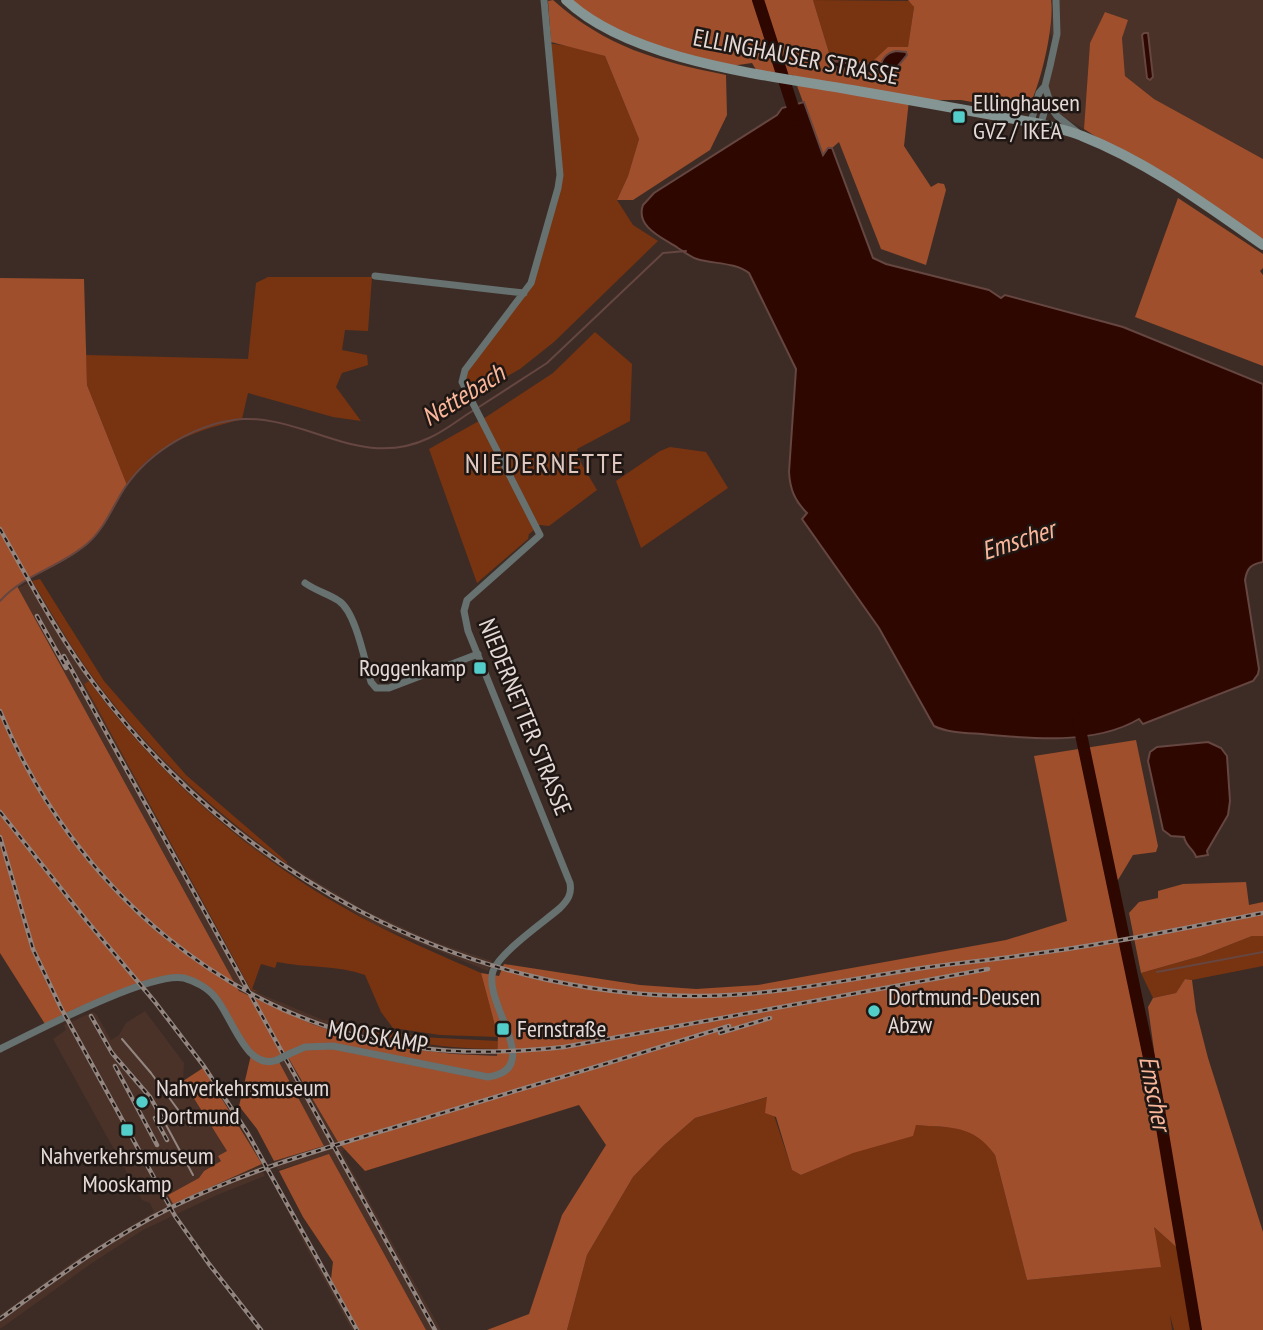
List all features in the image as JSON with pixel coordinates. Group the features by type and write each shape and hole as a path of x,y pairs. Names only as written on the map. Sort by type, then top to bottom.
{"main road":[{"name":"ELLINGHAUSER STRASSE","path":"566,0 603,28 634,43 699,61 1036,123 1080,135 1143,166 1190,194 1263,244"}],"street":[{"name":"NIEDERNETTER STRASSE","path":"510,1067 513,1054 511,1041 494,995 493,971 505,954 568,900 571,892 570,883 465,622 467,600 540,535 478,417 463,382 465,370 524,293 534,275 560,175 544,0"},
{"name":"ELLINGHAUSER STRASSE","path":"1036,123 1039,93 1045,86 1057,34 1056,0"},
{"name":"ELLINGHAUSER STRASSE","path":"1045,86 1050,106 1057,116 1080,135"},
{"path":"1036,123 1048,96"},
{"path":"375,276 524,293"},
{"path":"305,583 340,601 349,611 376,688 389,688 478,654"},
{"name":"MOOSKAMP","path":"0,1049 141,985 177,978 202,986 215,996 251,1055 265,1063 318,1045 488,1077 502,1074 510,1067"}],"shaded area":[{"path":"553,0 593,30 633,50 726,75 727,115 710,150 633,200 617,200 628,176 639,139 605,56 551,42 548,1"},
{"path":"566,0 813,0 830,56 871,63 888,47 908,47 914,7 908,0 1051,0 1052,11 1046,56 1028,108 1016,110 961,100 909,100 904,146 931,187 938,183 944,184 946,190 926,265 881,249 839,142 828,148 823,156 793,75 758,73 752,63 724,67 634,42"},
{"path":"813,0 911,1 914,7 908,48 871,63 830,56"},
{"path":"1051,0 1263,0 1263,159 1154,99 1125,76 1122,38 1127,20 1106,12 1090,43 1084,129 1070,121 1053,108 1047,85 1057,44 1050,33 1053,10"},
{"path":"1105,12 1128,20 1122,38 1125,76 1154,99 1263,159 1263,245 1084,129 1090,43"},
{"path":"548,43 605,56 639,139 628,176 617,200 633,225 658,241 554,342 520,369 472,396 465,390 465,370 531,283 558,188"},
{"path":"1178,198 1263,254 1263,268 1260,271 1263,275 1263,366 1135,317"},
{"path":"268,277 372,277 368,331 345,330 342,350 367,355 368,365 342,373 336,387 361,421 333,417 248,393 242,419 204,430 169,445 145,463 127,485 87,385 86,355 248,359 256,283"},
{"path":"0,278 84,279 87,385 127,485 91,540 65,560 17,586 239,991 312,1024 344,1035 410,1049 497,1056 498,1037 481,973 499,976 504,964 640,985 696,989 758,985 1006,940 1067,921 1034,756 1136,740 1158,846 1156,852 1133,855 1112,890 1180,1237 1148,1007 1153,998 1176,993 1185,979 1192,980 1196,1011 1208,1058 1263,1232 1263,1330 1196,1330 1184,1254 1154,1227 1161,1267 1027,1280 995,1155 987,1145 970,1133 951,1128 916,1125 913,1136 853,1153 801,1175 792,1170 776,1117 765,1113 767,1097 695,1118 633,1177 587,1255 567,1330 487,1330 529,1314 562,1215 606,1145 579,1105 365,1171 338,1142 289,1059 278,1060 324,1146 274,1161 257,1129 239,1106 251,1055 225,1011 202,986 167,975 45,1024 0,953"},
{"path":"595,332 632,364 630,421 577,449 581,463 597,490 549,526 540,525 529,534 528,539 477,583 429,449 486,417 553,373"},
{"path":"670,447 706,452 728,488 641,548 616,481"},
{"path":"40,579 104,681 186,775 287,864 207,801 135,729 92,676 69,641 32,581"},
{"path":"32,581 90,674 112,703 202,798 233,824 287,864 364,910 432,941 492,961 488,971 373,924 260,854 198,803 135,739 89,681 84,684 251,990 323,1020 387,1038 447,1048 509,1049 497,1056 410,1049 344,1035 258,1000 348,1149 341,1151 441,1330 426,1330 329,1155 278,1170 274,1161 324,1146 18,588"},
{"path":"89,681 149,754 217,819 254,849 333,901 387,931 481,973 498,1037 440,1035 393,1028 381,1012 365,975 344,970 277,962 275,968 261,964 252,989 259,992 251,990 84,684"},
{"path":"1246,882 1249,905 1263,902 1263,936 1252,936 1201,956 1141,973 1129,913 1139,902 1158,898 1158,891 1183,884"},
{"path":"1252,936 1263,936 1263,966 1192,980 1185,979 1176,993 1153,998 1141,973 1201,956"},
{"path":"145,987 196,1052 233,1109 359,1330 352,1330 274,1184 227,1105 203,1068 142,989"},
{"name":"Nahverkehrsmuseum Dortmund","path":"145,1011 184,1063 183,1081 227,1151 221,1161 204,1171 199,1178 168,1195 173,1203 260,1166 265,1176 143,1230 0,1329 0,1315 77,1259 154,1212 150,1203 142,1200 53,1039 66,1030 64,1025 93,1012 111,1040 119,1035 126,1023"},
{"path":"323,1020 420,1037 498,1041 497,1049 409,1041"},
{"path":"203,1068 262,1164 173,1204 168,1195 199,1178 204,1171 221,1161 218,1156 227,1151 183,1081"},
{"path":"768,1097 792,1170 801,1175 916,1125 961,1128 985,1140 995,1155 1027,1280 1160,1267 1153,1226 1184,1254 1196,1330 1174,1330 1170,1315 1172,1330 567,1330 587,1255 633,1177 695,1118"},
{"path":"329,1154 426,1330 359,1330 331,1279 333,1262 303,1217 279,1171"}],"water":[{"path":"1148,33 1153,77 1150,80 1147,78 1142,35"},
{"path":"906,52 907,55 893,72 886,74 881,71 883,60 889,53"},
{"path":"833,61 877,68 879,71 876,74 831,66 829,63"},
{"path":"804,102 823,155 828,148 832,148 873,258 886,264 989,290 1001,298 1005,295 1123,327 1263,384 1263,562 1250,567 1245,580 1259,669 1253,681 1143,724 1139,719 1103,733 1083,736 1021,737 958,732 934,726 879,628 802,519 807,513 794,495 789,472 796,369 749,273 737,267 692,257 658,236 643,220 643,205 654,193 777,115 782,108"},
{"path":"1208,742 1221,748 1227,756 1230,801 1228,815 1207,851 1208,855 1196,857 1184,837 1171,836 1163,830 1148,761 1150,752 1157,747"}],"waterway":[{"name":"Emscher","path":"758,0 797,120"},
{"name":"Nettebach","path":"479,407 547,363 663,253 686,251"},
{"name":"Nettebach","path":"0,601 20,584 88,543 100,530 136,473 162,450 193,432 226,421 259,419 352,444 397,448 435,435 474,410"},
{"name":"Emscher","path":"1078,720 1155,1086 1196,1330"},
{"path":"1157,972 1263,952"}],"tram line":[{"path":"122,1039 190,1126"},
{"path":"165,1123 193,1175"}],"railway":[{"path":"0,529 33,589 95,685 151,752 215,813 285,866 360,911 440,948 524,974 610,991 698,996 755,993 1085,946 1263,913"},
{"path":"37,616 66,668"},
{"path":"64,656 435,1330"},
{"path":"0,711 31,775 69,834 114,888 165,936 222,977 284,1010 350,1034 420,1048 456,1051 564,1047 988,969"},
{"path":"0,812 203,1065 247,1132 357,1330"},
{"path":"0,837 33,949 61,1008 175,1216 261,1330"},
{"path":"91,1016 112,1053 150,1097 165,1123"},
{"path":"720,1033 770,1018"},
{"path":"0,1319 128,1231 204,1192 326,1148 729,1026"},
{"path":"115,1066 157,1145"},
{"path":"155,1118 167,1140"}],"place":[{"name":"Ellinghausen GVZ / IKEA","path":"959,117"},
{"name":"Roggenkamp","path":"480,668"},
{"name":"Dortmund-Deusen Abzw","path":"874,1011"},
{"name":"Fernstraße","path":"503,1029"},
{"name":"Nahverkehrsmuseum Dortmund","path":"142,1102"},
{"name":"Nahverkehrsmuseum Mooskamp","path":"127,1130"}],"district":[{"name":"NIEDERNETTE","path":"545,463"}]}
